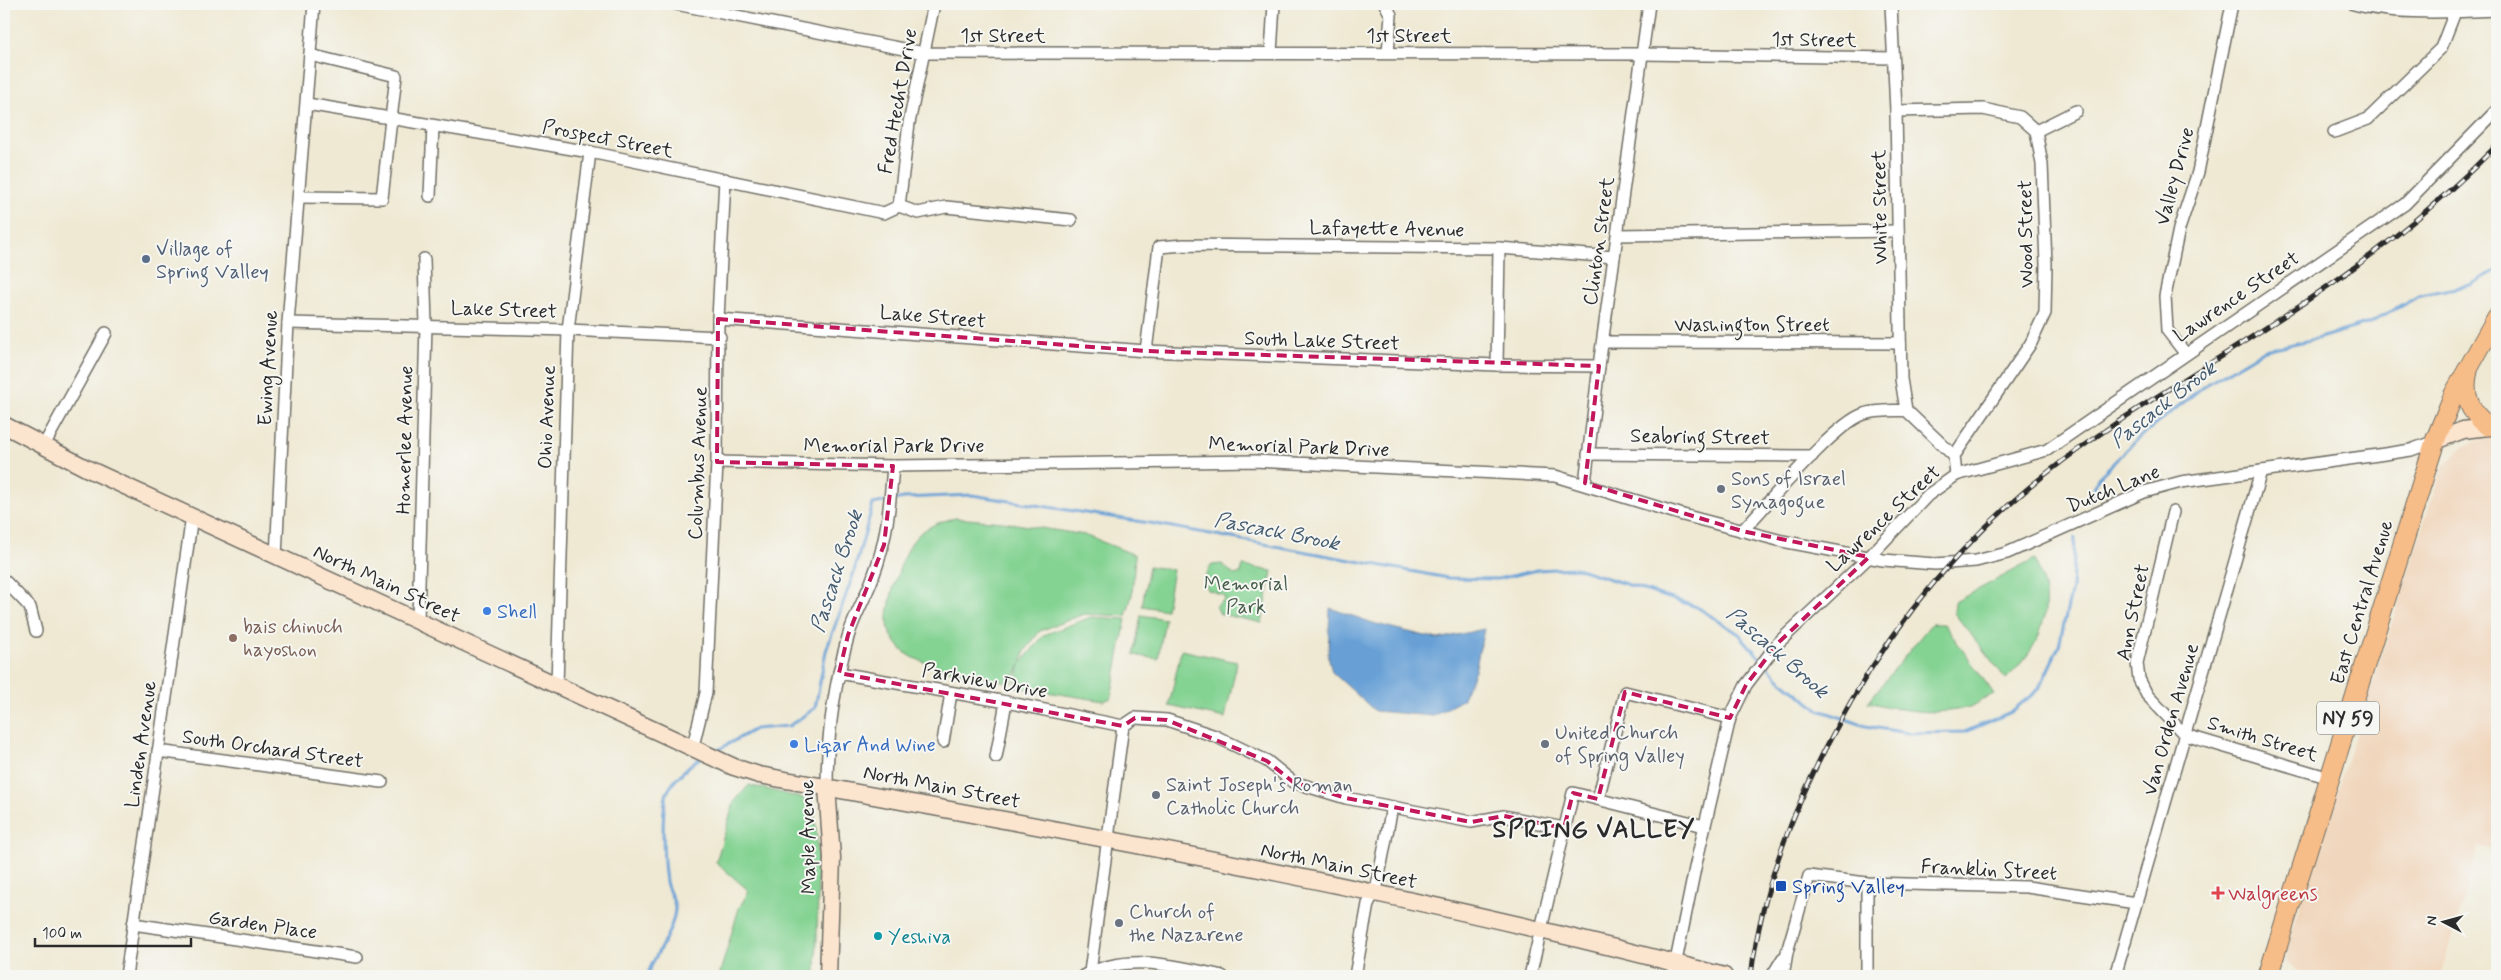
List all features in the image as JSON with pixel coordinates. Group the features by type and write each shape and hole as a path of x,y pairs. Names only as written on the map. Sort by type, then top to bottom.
{"main road":[{"name":"NY 59","path":"2435,441 2454,394 2497,317"},
{"path":"2472,360 2466,382 2467,400 2475,417 2493,426"},
{"name":"North Main Street","path":"4,425 86,468 759,775 1106,838 1539,928 1674,970 1724,976"},
{"path":"2435,441 2463,430 2493,426"},
{"name":"East Central Avenue","path":"2268,976 2435,441"},
{"name":"Maple Avenue","path":"827,786 832,858 828,976"}],"street":[{"name":"Ewing Avenue","path":"276,556 288,323 314,4"},
{"name":"1st Street","path":"676,4 924,54 1642,54 1892,58"},
{"name":"Fred Hecht Drive","path":"899,206 909,123 934,4"},
{"path":"1271,53 1274,4"},
{"path":"1384,4 1391,15 1388,53"},
{"name":"Clinton Street","path":"1585,483 1599,366 1649,4"},
{"name":"White Street","path":"1892,4 1901,379 1906,410"},
{"name":"Valley Drive","path":"2184,353 2167,330 2165,296 2179,229 2198,172 2232,4"},
{"path":"2354,4 2369,8 2455,12 2497,10"},
{"path":"2334,132 2368,119 2441,48 2455,12"},
{"path":"299,197 382,198 396,76 310,55"},
{"name":"Prospect Street","path":"307,104 590,152 884,213 899,206"},
{"path":"1896,111 1983,109 2020,117 2036,131 2076,111"},
{"name":"Lawrence Street","path":"1674,970 1704,826 1730,718 1746,685 1778,643 1869,557 1928,495 1956,475 2047,450 2184,353 2405,204 2497,110"},
{"path":"430,196 433,126"},
{"name":"Wood Street","path":"1954,456 2031,343 2045,314 2046,264 2042,164 2036,131"},
{"name":"Ohio Avenue","path":"557,684 568,330 590,152"},
{"name":"Columbus Avenue","path":"704,751 717,462 720,337 718,319 725,179"},
{"path":"899,206 918,214 946,207 1071,220"},
{"path":"1618,235 1898,231"},
{"name":"Lafayette Avenue","path":"1146,351 1159,247 1193,245 1498,248 1614,257"},
{"path":"1498,248 1497,365 1599,366"},
{"name":"Homerlee Avenue","path":"418,621 426,325 424,259"},
{"name":"Lake Street","path":"718,319 1146,351"},
{"name":"Lake Street","path":"288,323 426,325 720,337"},
{"path":"44,445 106,333"},
{"name":"Washington Street","path":"1603,342 1900,343"},
{"name":"South Lake Street","path":"1146,351 1497,365"},
{"path":"1742,531 1812,456 1850,421 1863,414 1906,410 1954,456 1956,475"},
{"name":"Dutch Lane","path":"1869,557 1901,563 1934,564 1987,558 2017,549 2144,492 2181,482 2411,450 2435,441"},
{"name":"Seabring Street","path":"1588,454 1812,456"},
{"name":"Memorial Park Drive","path":"717,462 893,466 1255,461 1520,473 1555,476 1585,483 1742,531 1826,550 1869,557"},
{"name":"Maple Avenue","path":"827,786 831,713 839,673 848,635 874,576 884,545 890,512 893,466"},
{"name":"Van Orden Avenue","path":"2115,976 2261,471"},
{"name":"Ann Street","path":"2173,512 2137,663 2139,679 2147,694 2185,735"},
{"name":"Linden Avenue","path":"126,976 192,516"},
{"path":"4,580 30,607 36,631"},
{"name":"Parkview Drive","path":"839,673 1006,702 1123,726"},
{"path":"1598,799 1625,692 1730,718"},
{"path":"944,742 952,693"},
{"path":"996,757 1006,702"},
{"path":"1222,976 1152,962 1114,965 1087,974 1123,726 1135,718 1167,720 1215,736 1267,761 1293,782 1346,798 1471,822 1504,816 1564,828"},
{"name":"Smith Street","path":"2185,735 2330,778"},
{"name":"South Orchard Street","path":"158,751 382,782"},
{"path":"1530,976 1539,928 1573,792 1704,826"},
{"path":"1355,976 1368,904 1377,886 1392,807"},
{"name":"Franklin Street","path":"1787,952 1809,876 1867,883 2027,887 2136,902"},
{"path":"1867,883 1867,976"},
{"name":"Garden Place","path":"133,924 357,956"},
{"path":"1772,976 1787,952"},
{"path":"1783,976 1787,952"}],"highlighted area":[{"path":"718,319 1146,351 1599,366 1585,483 1742,531 1869,557 1778,643 1746,685 1730,718 1625,692 1598,799 1573,793 1564,828 1504,816 1471,822 1346,798 1293,782 1267,761 1167,720 1135,718 1123,726 839,673 848,635 884,545 893,466 717,462"}],"shaded area":[{"path":"2497,436 2497,849 2479,847 2440,976 2303,976 2287,963 2286,948 2442,468 2461,448 2485,437"}],"green space":[{"path":"955,518 1003,522 1085,535 1135,555 1132,595 1126,616 1084,614 1040,631 1025,651 1021,663 1044,635 1091,617 1126,619 1111,698 1104,701 1015,687 1020,664 1012,683 937,666 909,655 901,649 891,634 888,620 889,608 900,567 917,536 935,524"},
{"path":"2035,559 2045,593 2044,619 2031,651 2006,679 1954,613 1955,602"},
{"name":"Memorial Park","path":"1222,564 1234,575 1241,573 1243,566 1272,571 1262,623 1220,614 1216,606 1225,599 1223,595 1208,590 1205,579 1212,565"},
{"path":"1149,566 1173,570 1166,610 1142,606"},
{"path":"1141,615 1165,619 1158,659 1134,655"},
{"path":"1931,624 1944,624 1994,694 1969,707 1942,712 1904,710 1868,702"},
{"path":"1181,650 1237,662 1225,718 1169,706"},
{"path":"749,785 810,800 814,813 818,857 816,976 719,976 739,908 749,891 716,862 734,802"}],"water":[{"path":"1330,608 1376,624 1438,639 1484,629 1475,671 1462,700 1433,716 1375,711 1332,672 1328,655"}],"waterway":[{"name":"Pascack Brook","path":"2089,501 2098,478 2142,435 2204,386 2264,350 2316,339 2370,323 2421,295 2470,285 2497,270"},
{"name":"Pascack Brook","path":"714,752 755,729 789,726 815,708 826,651 853,575 873,504 904,498 972,495 1156,524 1448,578 1498,579 1537,570 1576,568 1697,607 1739,634 1761,659"},
{"name":"Pascack Brook","path":"1766,664 1777,677 1819,710 1866,726 1908,733 1965,732 2011,712 2039,689 2059,646 2072,588 2075,538"},
{"name":"Pascack Brook","path":"647,976 667,936 675,910 667,885 664,862 663,824 665,801 667,793 682,773 701,758"}],"railway":[{"path":"1751,976 1762,913 1770,882 1791,822 1817,764 1871,668 1916,604 1941,574 1995,517 2054,468 2145,404 2270,325 2360,263 2417,219 2497,145"}],"place":[{"name":"Village of Spring Valley","path":"146,259"},
{"name":"Sons of Israel Synagogue","path":"1721,489"},
{"name":"Shell","path":"487,611"},
{"name":"bais chinuch hayoshon","path":"233,638"},
{"name":"Liqar And Wine","path":"794,744"},
{"name":"United Church of Spring Valley","path":"1545,744"},
{"name":"Saint Joseph's Roman Catholic Church","path":"1156,795"},
{"name":"Spring Valley","path":"1781,886"},
{"name":"Walgreens","path":"2218,893"},
{"name":"Church of the Nazarene","path":"1119,923"},
{"name":"Yeshiva","path":"878,936"}],"district":[{"name":"SPRING VALLEY","path":"1594,828"}]}
